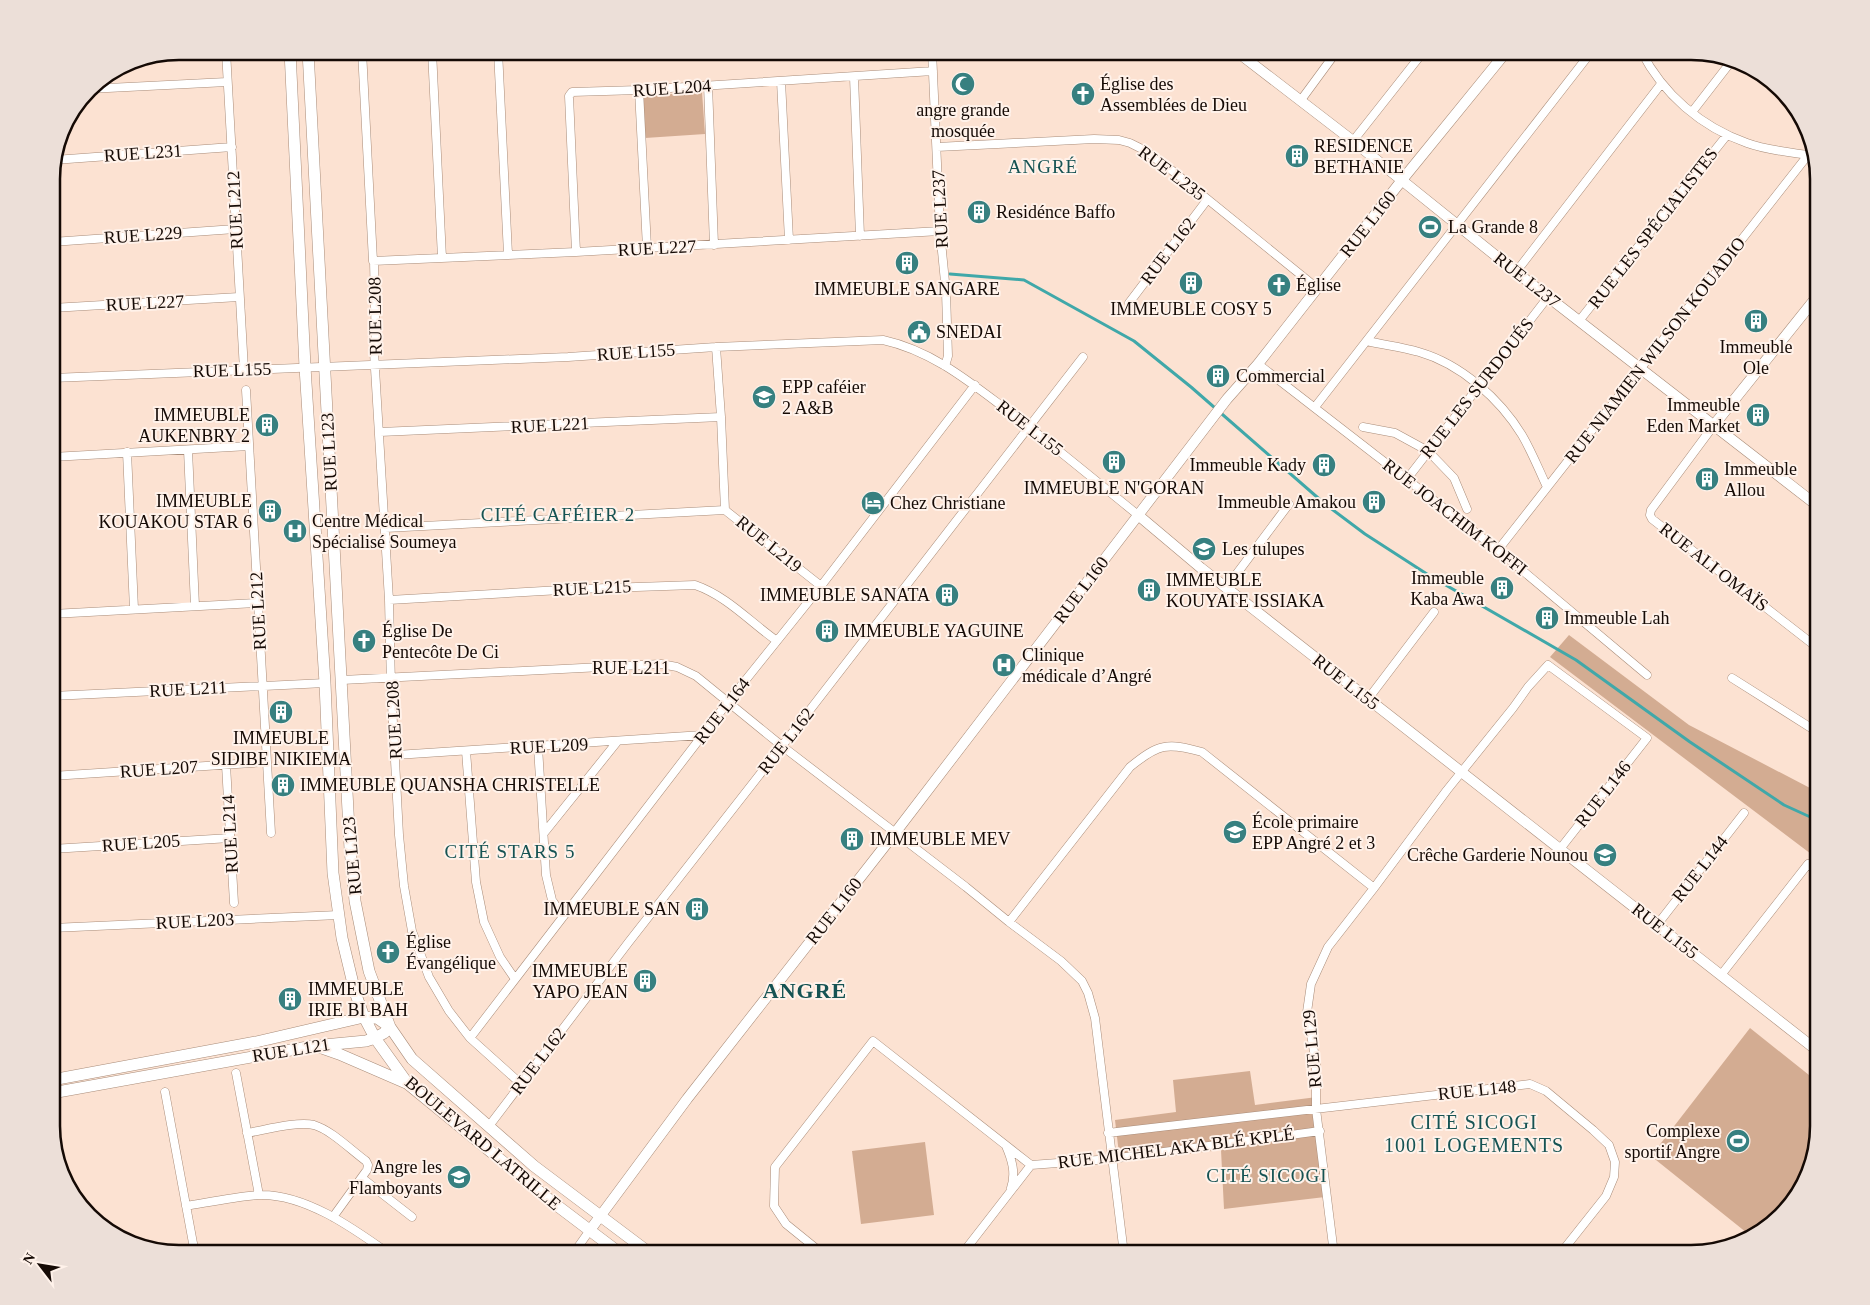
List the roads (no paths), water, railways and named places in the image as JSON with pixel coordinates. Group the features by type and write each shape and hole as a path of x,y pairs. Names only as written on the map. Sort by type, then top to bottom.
{"main road":[{"name":"RUE L123","path":"290,60 305,367 325,684 333,874 348,964 364,1017"},
{"name":"RUE L123","path":"308,60 350,849 355,901 369,972 390,1027"},
{"path":"364,1017 376,1018 390,1027"},
{"name":"RUE L121","path":"60,1079 256,1042 364,1017"},
{"name":"BOULEVARD LATRILLE","path":"364,1017 375,1038 408,1084 544,1195 609,1245"},
{"name":"RUE L121","path":"60,1092 313,1046 366,1041 375,1038 390,1027"},
{"name":"BOULEVARD LATRILLE","path":"390,1027 412,1059 534,1166 639,1245"},
{"path":"313,1046 339,1054 408,1084"}],"street":[{"name":"RUE L212","path":"226,60 244,370"},
{"name":"RUE L208","path":"362,60 374,261 376,364 389,600 391,678 399,835 404,886 412,932 429,976 449,1012 470,1038 520,1083"},
{"path":"432,60 442,258"},
{"path":"498,60 508,254"},
{"name":"RUE L237","path":"932,60 940,231 948,334 948,356 945,366"},
{"name":"RUE L237","path":"1248,60 1353,140 1516,272 1810,501"},
{"path":"1301,100 1330,60"},
{"path":"1353,140 1417,60"},
{"name":"RUE L160","path":"579,1245 599,1216 693,1092 895,833 1227,399 1258,364 1402,180 1500,60"},
{"path":"1315,407 1585,60"},
{"path":"1646,60 1668,93 1711,126 1747,144 1768,149 1807,152"},
{"path":"1692,112 1728,66"},
{"name":"RUE L204","path":"576,252 569,96 572,92 639,90 933,71"},
{"path":"854,77 860,236"},
{"path":"781,81 790,240"},
{"path":"101,88 227,82"},
{"path":"1516,272 1661,84"},
{"path":"708,85 714,245"},
{"path":"639,90 647,248"},
{"name":"RUE LES SPÉCIALISTES","path":"1579,321 1727,135"},
{"name":"RUE L235","path":"937,147 1085,139 1119,140 1130,143 1144,150 1317,288"},
{"name":"RUE L231","path":"62,159 232,147"},
{"name":"RUE NIAMIEN WILSON KOUADIO","path":"1498,550 1808,155"},
{"name":"RUE L162","path":"1129,303 1207,200"},
{"name":"RUE L229","path":"60,241 235,229"},
{"name":"RUE L227","path":"373,261 714,245 940,231"},
{"name":"RUE L227","path":"60,308 239,297"},
{"name":"RUE LES SURDOUÉS","path":"1407,479 1548,297"},
{"path":"1714,425 1809,307"},
{"name":"RUE L155","path":"60,378 568,357 716,347 883,340 909,347 975,385 1030,427 1226,588 1721,975 1810,1041"},
{"path":"1367,341 1431,356 1460,372 1478,386 1508,416 1521,434 1547,487"},
{"path":"716,347 725,510"},
{"name":"RUE L162","path":"489,1126 628,943 1083,357"},
{"name":"RUE JOACHIM KOFFI","path":"1258,364 1498,550 1647,675"},
{"name":"RUE L164","path":"470,1038 975,385"},
{"name":"RUE L212","path":"246,390 271,833"},
{"name":"RUE L221","path":"380,432 721,417"},
{"name":"RUE ALI OMAÏS","path":"1714,425 1651,510 1650,515 1652,519 1810,643"},
{"path":"1363,427 1395,433 1428,451 1454,478 1467,509"},
{"path":"60,456 249,446"},
{"path":"188,450 196,606"},
{"path":"127,452 134,609"},
{"path":"1226,588 1290,504"},
{"name":"RUE L219","path":"385,528 725,510 821,586"},
{"name":"RUE L215","path":"389,600 578,589 696,585 724,599 777,641"},
{"path":"60,614 258,603"},
{"path":"1368,699 1434,612"},
{"name":"RUE L211","path":"342,680 661,664 677,667 696,676 782,746 1062,961 1082,981 1088,993 1095,1018 1123,1245"},
{"name":"RUE L129","path":"1333,1245 1316,1109 1316,1063 1307,1012 1311,984 1328,947 1528,687 1548,665 1647,738"},
{"path":"1732,678 1810,727"},
{"name":"RUE L211","path":"60,696 325,684"},
{"name":"RUE L209","path":"396,756 703,736"},
{"name":"RUE L146","path":"1560,849 1647,738"},
{"path":"544,834 618,742"},
{"path":"1009,922 1130,767 1146,754 1159,747 1174,746 1202,752 1374,888"},
{"path":"538,747 546,875 552,900 563,917"},
{"path":"466,751 476,882 484,922 500,957 516,979"},
{"name":"RUE L207","path":"60,775 268,762"},
{"name":"RUE L214","path":"226,765 234,904"},
{"name":"RUE L144","path":"1657,925 1744,814"},
{"name":"RUE L205","path":"60,849 230,838"},
{"path":"1721,975 1808,864 1810,865"},
{"name":"RUE L203","path":"60,928 339,915"},
{"path":"812,1245 786,1224 774,1206 775,1167 873,1041 1031,1165 969,1245"},
{"path":"236,1073 259,1195"},
{"name":"RUE L148","path":"1316,1109 1530,1084 1546,1091 1586,1123 1609,1145 1615,1162 1614,1177 1606,1196 1567,1245"},
{"path":"165,1092 193,1245"},
{"name":"RUE MICHEL AKA BLÉ KPLÉ","path":"1108,1133 1316,1109"},
{"path":"248,1133 295,1125 314,1126 327,1132 366,1161 367,1170 333,1217"},
{"name":"RUE MICHEL AKA BLÉ KPLÉ","path":"1031,1165 1111,1159 1320,1131"},
{"path":"1006,1146 1012,1160 1013,1170 1013,1181 1009,1194"},
{"path":"362,1178 412,1217"},
{"path":"186,1206 259,1195 284,1198 310,1206 333,1217 358,1231 377,1245"}],"waterway":[{"path":"950,274 1024,280 1134,341 1191,387 1325,504 1365,534 1430,576 1576,660 1690,742 1784,805 1810,817"}],"place":[{"name":"angre grande mosquée","path":"963,84"},
{"name":"Église des Assemblées de Dieu","path":"1083,94"},
{"name":"RESIDENCE BETHANIE","path":"1297,156"},
{"name":"Residénce Baffo","path":"979,212"},
{"name":"La Grande 8","path":"1430,227"},
{"name":"IMMEUBLE SANGARE","path":"907,263"},
{"name":"IMMEUBLE COSY 5","path":"1191,283"},
{"name":"Église","path":"1279,285"},
{"name":"Immeuble Ole","path":"1756,321"},
{"name":"SNEDAI","path":"919,332"},
{"name":"Commercial","path":"1218,376"},
{"name":"EPP caféier 2 A&B","path":"764,397"},
{"name":"Immeuble Eden Market","path":"1758,415"},
{"name":"IMMEUBLE AUKENBRY 2","path":"267,425"},
{"name":"IMMEUBLE N'GORAN","path":"1114,462"},
{"name":"Immeuble Kady","path":"1324,465"},
{"name":"Immeuble Allou","path":"1707,479"},
{"name":"Immeuble Amakou","path":"1374,502"},
{"name":"Chez Christiane","path":"873,503"},
{"name":"IMMEUBLE KOUAKOU STAR 6","path":"270,511"},
{"name":"Centre Médical Spécialisé Soumeya","path":"295,531"},
{"name":"Les tulupes","path":"1204,549"},
{"name":"Immeuble Kaba Awa","path":"1502,588"},
{"name":"IMMEUBLE KOUYATE ISSIAKA","path":"1149,590"},
{"name":"IMMEUBLE SANATA","path":"947,595"},
{"name":"Immeuble Lah","path":"1547,618"},
{"name":"IMMEUBLE YAGUINE","path":"827,631"},
{"name":"Église De Pentecôte De Ci","path":"364,641"},
{"name":"Clinique médicale d’Angré","path":"1004,665"},
{"name":"IMMEUBLE SIDIBE NIKIEMA","path":"281,712"},
{"name":"IMMEUBLE QUANSHA CHRISTELLE","path":"283,785"},
{"name":"École primaire EPP Angré 2 et 3","path":"1235,832"},
{"name":"IMMEUBLE MEV","path":"852,839"},
{"name":"Crêche Garderie Nounou","path":"1605,855"},
{"name":"IMMEUBLE SAN","path":"697,909"},
{"name":"Église Évangélique","path":"388,952"},
{"name":"IMMEUBLE YAPO JEAN","path":"645,981"},
{"name":"IMMEUBLE IRIE BI BAH","path":"290,999"},
{"name":"Complexe sportif Angre","path":"1738,1141"},
{"name":"Angre les Flamboyants","path":"459,1177"}],"district":[{"name":"ANGRÉ","path":"1043,166"},
{"name":"CITÉ CAFÉIER 2","path":"558,514"},
{"name":"CITÉ STARS 5","path":"510,851"},
{"name":"ANGRÉ","path":"805,990"},
{"name":"CITÉ SICOGI 1001 LOGEMENTS","path":"1474,1134"},
{"name":"CITÉ SICOGI","path":"1267,1175"}]}
